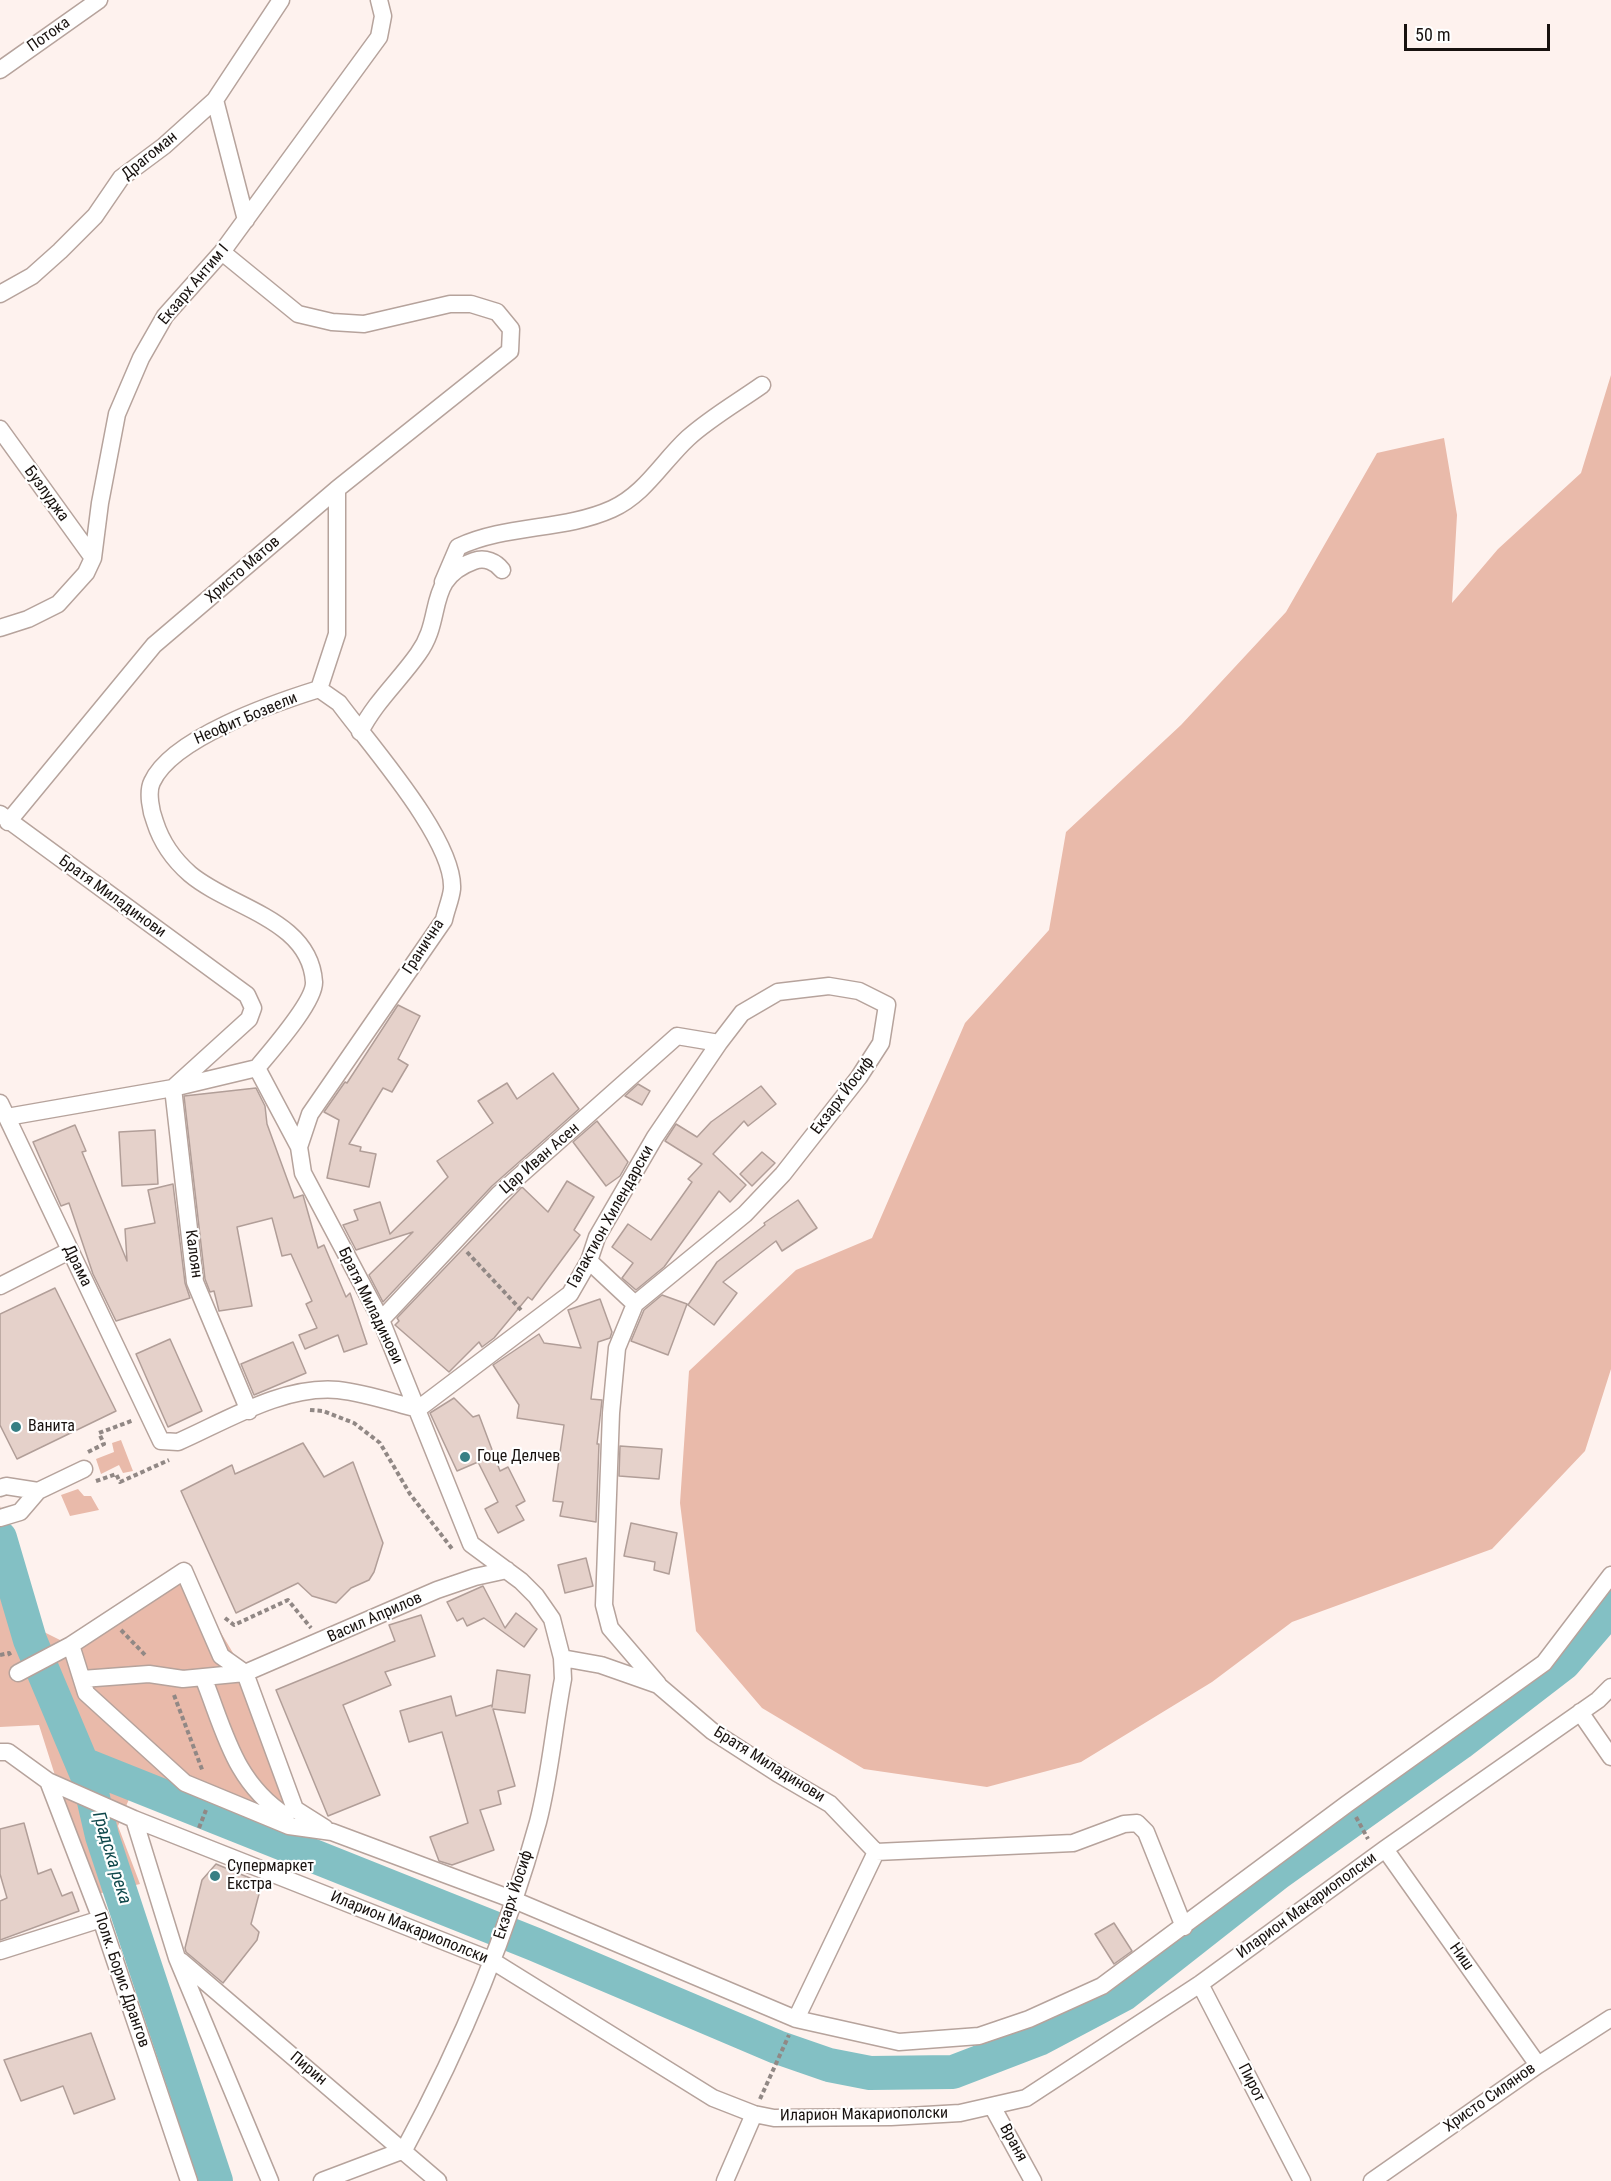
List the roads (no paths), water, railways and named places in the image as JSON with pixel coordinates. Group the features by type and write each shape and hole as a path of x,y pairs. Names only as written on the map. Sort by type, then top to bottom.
{"street":[{"name":"Потока","path":"0,70 99,0"},
{"name":"Драгоман","path":"0,294 32,276 60,251 95,216 121,178 164,146 215,100 281,0"},
{"name":"Екзарх Антим I","path":"0,628 28,619 58,604 86,573 93,558 100,503 117,414 141,358 165,316 222,252 380,37 383,16 379,0"},
{"path":"215,100 246,220"},
{"name":"Христо Матов","path":"4,818 154,645 337,489 510,351 511,329 497,312 471,304 450,304 364,324 332,322 298,314 222,252"},
{"path":"360,732 369,714 420,653 428,636 443,582 458,547 475,539 588,519 615,508 643,489 689,437 762,385"},
{"name":"Бузлуджа","path":"0,429 93,558"},
{"name":"Неофит Бозвели","path":"257,1068 303,1010 314,984 306,953 280,925 214,892 188,873 161,840 151,812 151,783 172,756 193,741 286,700 319,689 337,634 337,489"},
{"path":"443,582 457,567 479,559 496,563 502,570"},
{"name":"Гранична","path":"298,1147 310,1114 444,920 452,888 442,849 428,821 339,703 319,689"},
{"name":"Братя Миладинови","path":"4,818 248,995 253,1008 249,1019 172,1088"},
{"name":"Екзарх Йосиф","path":"658,1684 610,1628 604,1605 611,1413 617,1348 635,1304 745,1214 783,1174 881,1043 887,1005 859,991 829,986 778,992 742,1013 719,1043"},
{"name":"Цар Иван Асен","path":"381,1320 499,1194 678,1036 719,1043"},
{"name":"Галактион Хилендарски","path":"418,1409 570,1294 590,1261 597,1237 656,1137 719,1043"},
{"path":"4,1110 172,1088 257,1068"},
{"name":"Братя Миладинови","path":"257,1068 298,1147 303,1173 381,1320 471,1544 507,1570 536,1596 552,1619 562,1658 602,1665 658,1684 712,1731 777,1773 830,1803 876,1852"},
{"name":"Калоян","path":"172,1088 195,1282 249,1411"},
{"name":"Драма","path":"4,1110 161,1441 178,1442 249,1411"},
{"path":"0,1286 69,1251"},
{"path":"590,1261 635,1304"},
{"path":"249,1411 305,1392 336,1390 368,1395 418,1409"},
{"path":"0,1518 20,1512 38,1491 84,1469"},
{"path":"3,1487 38,1491"},
{"name":"Васил Априлов","path":"82,1679 149,1674 183,1679 245,1673 475,1577 507,1570"},
{"path":"18,1673 70,1645 184,1571 221,1656 245,1673 295,1809 332,1832"},
{"path":"203,1677 241,1772 254,1791 290,1818 514,1900 794,2023 899,2042 979,2036 1029,2019 1102,1986 1347,1804 1544,1663 1611,1575"},
{"path":"70,1645 86,1693 185,1783 289,1826 332,1832"},
{"name":"Екзарх Йосиф","path":"404,2150 434,2097 501,1939 514,1900 538,1820 563,1679 562,1658"},
{"name":"Иларион Макариополски","path":"0,1752 8,1752 48,1781 134,1819 491,1960 713,2098 754,2114 774,2118 891,2117 960,2113 1026,2098 1200,1984 1378,1847 1580,1712 1611,1687"},
{"path":"1580,1712 1611,1757"},
{"name":"Полк. Борис Дрангов","path":"48,1781 101,1919 189,2181"},
{"path":"134,1819 177,1958 270,2181"},
{"path":"794,2023 876,1852 1073,1843 1124,1824 1137,1823 1146,1832 1184,1927"},
{"name":"Ниш","path":"1378,1847 1538,2065"},
{"path":"0,1952 101,1919"},
{"name":"Пирин","path":"177,1958 438,2181"},
{"name":"Пирот","path":"1200,1984 1302,2181"},
{"name":"Христо Силянов","path":"1372,2181 1538,2065 1611,2018"},
{"name":"Враня","path":"992,2106 1034,2181"},
{"path":"724,2181 754,2114"},
{"path":"322,2181 404,2150"}],"waterway":[{"name":"Градска река","path":"0,1538 30,1640 89,1780 102,1836 216,2181"},
{"path":"83,1764 534,1944 777,2047 829,2065 870,2073 953,2072 1039,2039 1124,1994 1278,1873 1460,1743 1564,1663 1611,1608"}],"place":[{"name":"Ванита","path":"16,1427"},
{"name":"Гоце Делчев","path":"465,1457"},
{"name":"Супермаркет Екстра","path":"215,1876"}]}
